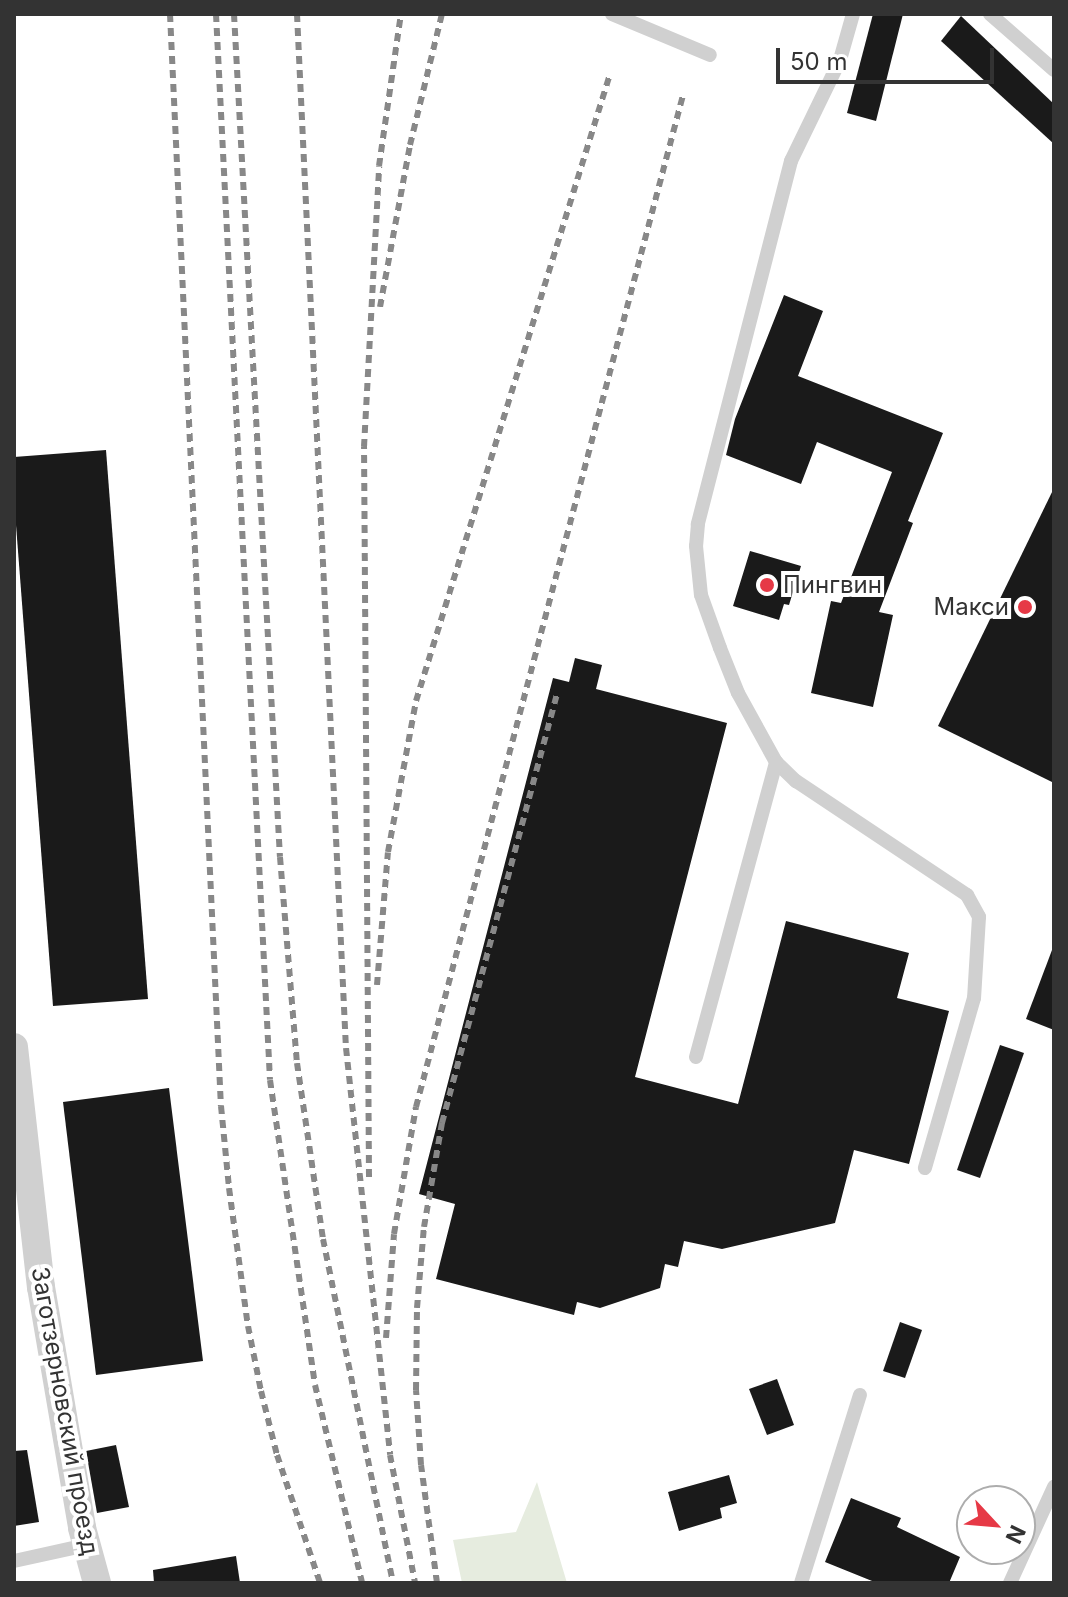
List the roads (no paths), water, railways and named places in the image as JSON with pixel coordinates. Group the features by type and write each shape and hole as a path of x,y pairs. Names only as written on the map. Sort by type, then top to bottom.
{"street":[{"name":"Заготзерновский проезд","path":"14,1047 41,1287 87,1545 97,1583"}],"lane":[{"path":"612,14 710,55"},
{"path":"853,14 840,60 791,161 698,524 701,595 738,693 776,762 796,781 967,895 979,917 980,946 974,998 925,1168"},
{"path":"990,14 1054,70"},
{"path":"696,1057 776,762"},
{"path":"801,1583 860,1395"},
{"path":"1010,1583 1054,1487"},
{"path":"14,1561 87,1545"}],"railway":[{"path":"170,14 221,1106 248,1326 261,1391 277,1455 320,1583"},
{"path":"216,14 270,1080 315,1385 362,1583"},
{"path":"234,14 280,857 297,1063 323,1239 393,1583"},
{"path":"297,14 346,1048 390,1455 415,1583"},
{"path":"369,1177 364,447 379,166 401,14"},
{"path":"380,307 410,145 442,14"},
{"path":"377,985 388,852 416,701 610,74"},
{"path":"386,1338 394,1234 416,1107 683,95"},
{"path":"437,1583 421,1465 416,1390 417,1308 424,1227 442,1123 557,693"}],"place":[{"name":"Пингвин","path":"767,585"},
{"name":"Макси","path":"1025,607"}]}
